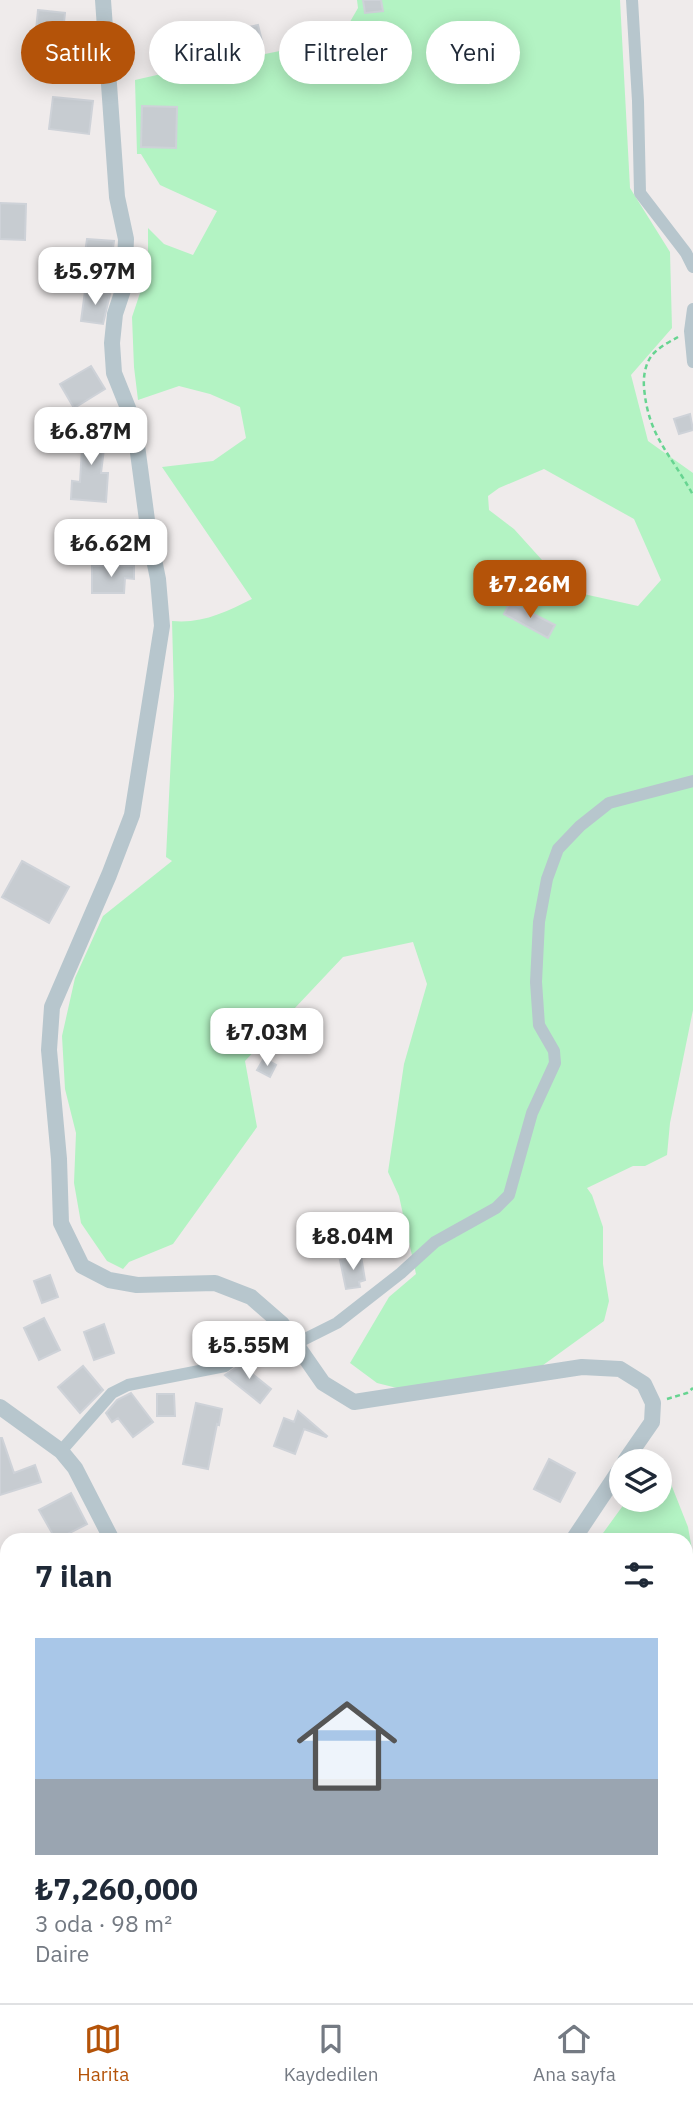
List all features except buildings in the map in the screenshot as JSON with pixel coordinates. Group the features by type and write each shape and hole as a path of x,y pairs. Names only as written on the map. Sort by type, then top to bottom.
{"street":[{"path":"103,0 117,197 126,239 124,286 115,314 112,343 114,373 134,423 149,535 158,579 162,626 132,815 110,875 52,1007 50,1050 61,1223 82,1266 109,1280 137,1285 215,1283 251,1297 282,1324 323,1383 354,1402 582,1367 620,1369 644,1384 653,1403 652,1422 633,1449"},
{"path":"632,0 640,193 686,253 693,267"},
{"path":"693,309 690,331 693,362"},
{"path":"295,1344 337,1323 401,1273 435,1242 496,1208 509,1195 532,1113 555,1063 554,1051 539,1025 536,982 539,922 547,879 558,849 580,825 609,803 693,781"},
{"path":"61,1451 112,1393 128,1385 225,1366 282,1324"},
{"path":"0,1407 61,1451 75,1468 108,1533"},
{"path":"578,1533 609,1486"}],"path":[{"path":"690,331 655,352 648,361 644,380 646,410 652,428 693,495"},
{"path":"653,1403 687,1393 693,1388"}],"green space":[{"path":"357,0 620,0 630,188 670,252 672,328 631,375 648,441 693,473 693,1010 670,1123 667,1155 645,1166 633,1166 587,1188 603,1227 603,1264 609,1301 604,1321 539,1368 401,1389 377,1383 350,1363 389,1297 416,1274 399,1196 388,1172 404,1064 427,984 413,942 343,957 245,1061 257,1127 173,1244 129,1262 123,1269 107,1261 81,1223 74,1183 76,1133 65,1089 62,1036 75,978 103,916 172,861 166,857 174,696 172,621 204,619 252,599 162,467 213,461 246,438 240,407 210,394 179,386 138,400 132,317 148,269 148,228 164,244 193,255 217,211 160,185 141,154 137,154 135,80 149,77 149,84 265,84 265,54 279,51 279,84 412,84 412,21 350,21 358,8","holes":["544,469 634,519 661,580 638,606 570,591 514,529 489,510 488,496 499,488"]},
{"path":"672,1487 689,1533 603,1533 618,1512 672,1512"}]}
